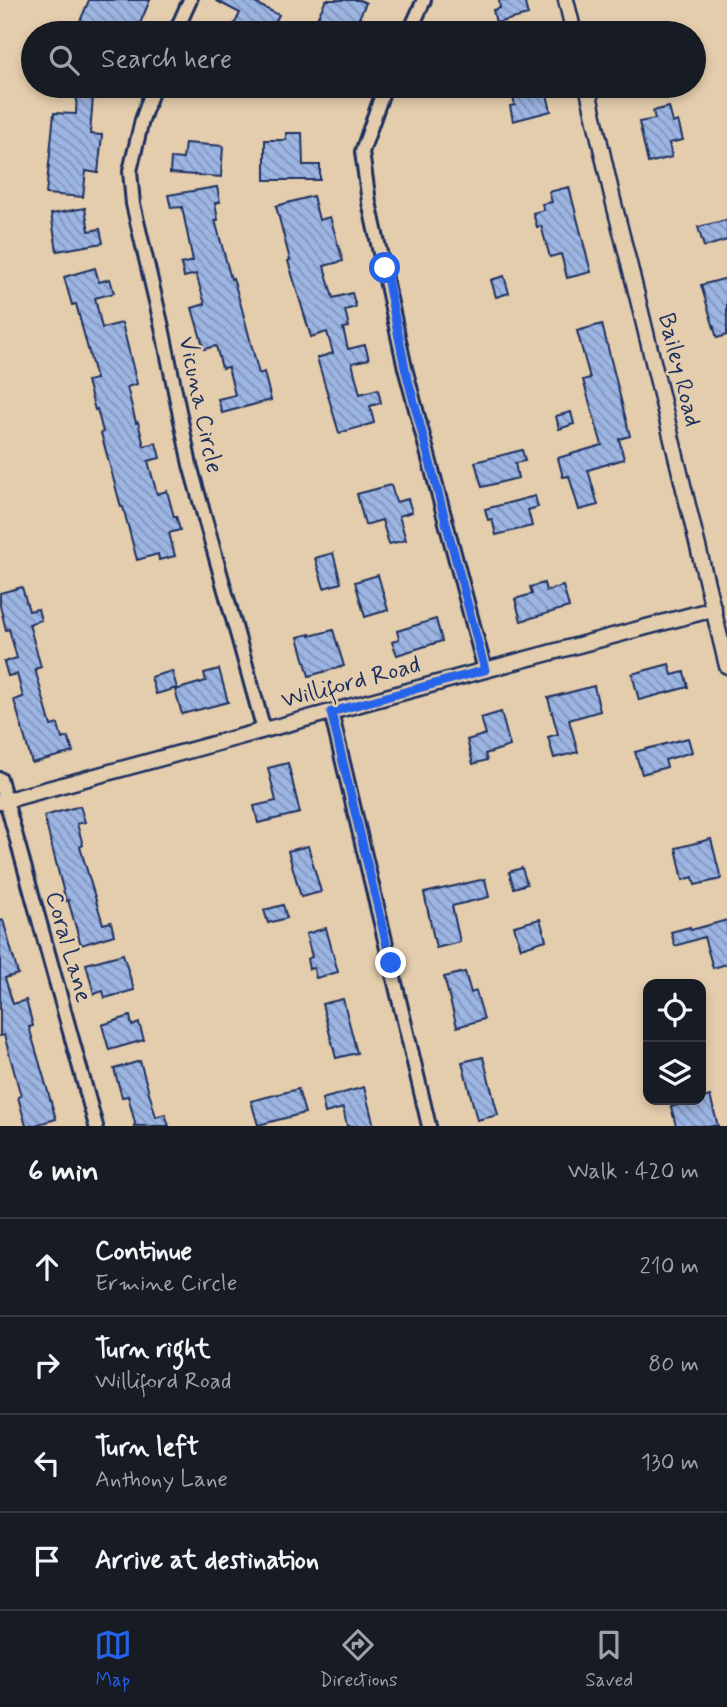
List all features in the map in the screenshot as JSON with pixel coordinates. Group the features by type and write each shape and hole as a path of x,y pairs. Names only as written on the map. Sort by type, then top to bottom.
{"street":[{"path":"180,21 190,0"},
{"path":"414,21 424,0"},
{"path":"566,0 571,21"},
{"name":"Vicuna Circle","path":"150,98 130,172 133,204 190,465 264,730"},
{"path":"380,98 362,152 369,202 405,368 485,670"},
{"name":"Bailey Road","path":"590,98 727,666"},
{"name":"Williford Road","path":"3,801 714,610"},
{"path":"331,712 429,1126"},
{"name":"Coral Lane","path":"0,779 3,801 96,1126"}],"building":[{"path":"89,0 150,0 141,21 80,21"},
{"path":"215,0 249,0 279,15 276,21 236,21 240,13"},
{"path":"326,0 360,0 366,3 359,18 366,21 316,21"},
{"path":"499,0 524,0 528,15 496,21 493,10 500,8"},
{"path":"77,98 93,98 90,134 102,135 98,173 86,171 83,197 46,194 54,113 76,114"},
{"path":"513,98 548,98 551,111 513,121 510,106 515,105"},
{"path":"669,107 673,123 678,121 683,140 669,143 672,157 648,163 639,122 655,119 653,111"},
{"path":"286,133 302,133 303,165 320,165 320,180 265,180 265,140 286,140"},
{"path":"185,143 223,146 221,177 170,173 171,158 183,159"},
{"path":"217,187 220,202 215,203 218,220 215,220 259,374 264,372 271,400 222,413 218,399 235,395 228,367 222,368 216,346 204,349 192,308 205,304 196,274 184,277 181,264 193,261 182,207 171,208 168,195"},
{"path":"569,187 591,272 567,278 561,254 550,257 541,226 537,227 533,213 544,210 542,204 552,202 549,192"},
{"path":"313,196 319,220 330,217 343,261 324,266 333,298 352,293 356,307 345,310 349,327 343,328 348,349 365,345 369,359 352,363 360,394 378,389 381,403 370,406 374,423 339,433 317,358 333,353 327,332 311,337 288,261 290,260 276,206"},
{"path":"85,208 89,231 100,229 103,243 57,251 51,214"},
{"path":"727,220 727,240 704,247 698,227"},
{"path":"95,268 99,282 110,279 114,293 95,298 102,328 122,323 137,384 127,387 136,423 138,422 144,446 156,443 160,458 148,461 157,494 167,491 180,530 169,533 175,556 159,560 158,554 137,560 87,381 96,379 76,304 72,305 64,277"},
{"path":"504,276 509,293 496,297 491,280"},
{"path":"727,278 727,335 717,338 701,285"},
{"path":"602,324 630,436 619,439 624,459 588,470 598,505 579,510 569,476 563,477 558,458 602,445 583,380 590,378 577,331"},
{"path":"571,412 574,424 559,429 556,416"},
{"path":"522,450 525,461 515,463 518,478 482,487 475,462"},
{"path":"391,485 396,502 408,499 412,512 399,516 406,540 389,544 382,520 365,525 357,494"},
{"path":"535,496 538,507 528,510 532,526 496,535 492,519 488,520 485,509"},
{"path":"333,553 341,583 324,588 315,558"},
{"path":"378,575 388,610 365,617 355,582"},
{"path":"544,583 546,591 563,586 569,607 521,621 515,599 532,594 530,587"},
{"path":"22,587 29,611 38,609 41,620 29,624 41,667 35,669 51,726 58,724 62,739 68,737 73,752 32,763 14,700 23,697 17,674 8,676 4,662 17,658 0,606 0,593"},
{"path":"436,619 442,641 397,655 392,642 399,639 397,631"},
{"path":"333,630 344,666 309,676 298,637"},
{"path":"669,664 672,675 684,672 688,687 639,700 632,674"},
{"path":"219,669 228,702 182,714 175,690 206,681 204,673"},
{"path":"172,671 177,688 156,694 151,677"},
{"path":"594,686 600,711 569,720 578,752 554,758 548,737 558,734 548,698"},
{"path":"501,712 510,746 485,754 487,760 473,764 467,740 486,734 481,718"},
{"path":"688,738 692,752 665,760 667,767 642,774 635,752"},
{"path":"288,763 300,813 258,823 254,806 276,801 268,768"},
{"path":"80,806 85,822 77,824 83,845 80,847 103,924 111,922 114,935 81,945 68,900 66,901 44,816"},
{"path":"711,839 721,879 695,885 693,877 683,880 676,848"},
{"path":"308,846 321,892 301,897 288,851"},
{"path":"522,868 527,884 514,888 509,872"},
{"path":"485,879 489,897 452,906 460,942 436,948 424,893"},
{"path":"283,905 287,918 268,923 264,910"},
{"path":"540,919 546,940 521,948 514,926"},
{"path":"3,920 18,974 5,978 13,1004 26,1000 33,1026 29,1027 56,1119 32,1126 26,1126 18,1097 21,1096 4,1035 0,1036 0,921"},
{"path":"727,920 727,964 713,968 704,937 675,946 671,932 690,927 691,930"},
{"path":"326,928 338,972 316,978 314,968 309,969 307,959 312,957 306,934"},
{"path":"123,954 134,990 105,998 103,991 94,994 86,964"},
{"path":"465,972 471,993 476,991 484,1019 457,1027 444,977"},
{"path":"343,999 357,1053 336,1058 322,1004"},
{"path":"130,1016 132,1026 139,1023 144,1040 109,1050 102,1025"},
{"path":"483,1057 498,1115 477,1120 462,1062"},
{"path":"140,1061 156,1117 165,1114 169,1126 134,1126 128,1096 122,1097 114,1069"},
{"path":"364,1087 374,1126 347,1126 343,1108 325,1113 322,1099"},
{"path":"298,1089 305,1113 258,1125 251,1101"},
{"path":"710,1096 718,1126 676,1126 671,1107 706,1105 706,1097"}],"route":[{"path":"385,268 405,368 485,670 331,712 391,963"}]}
